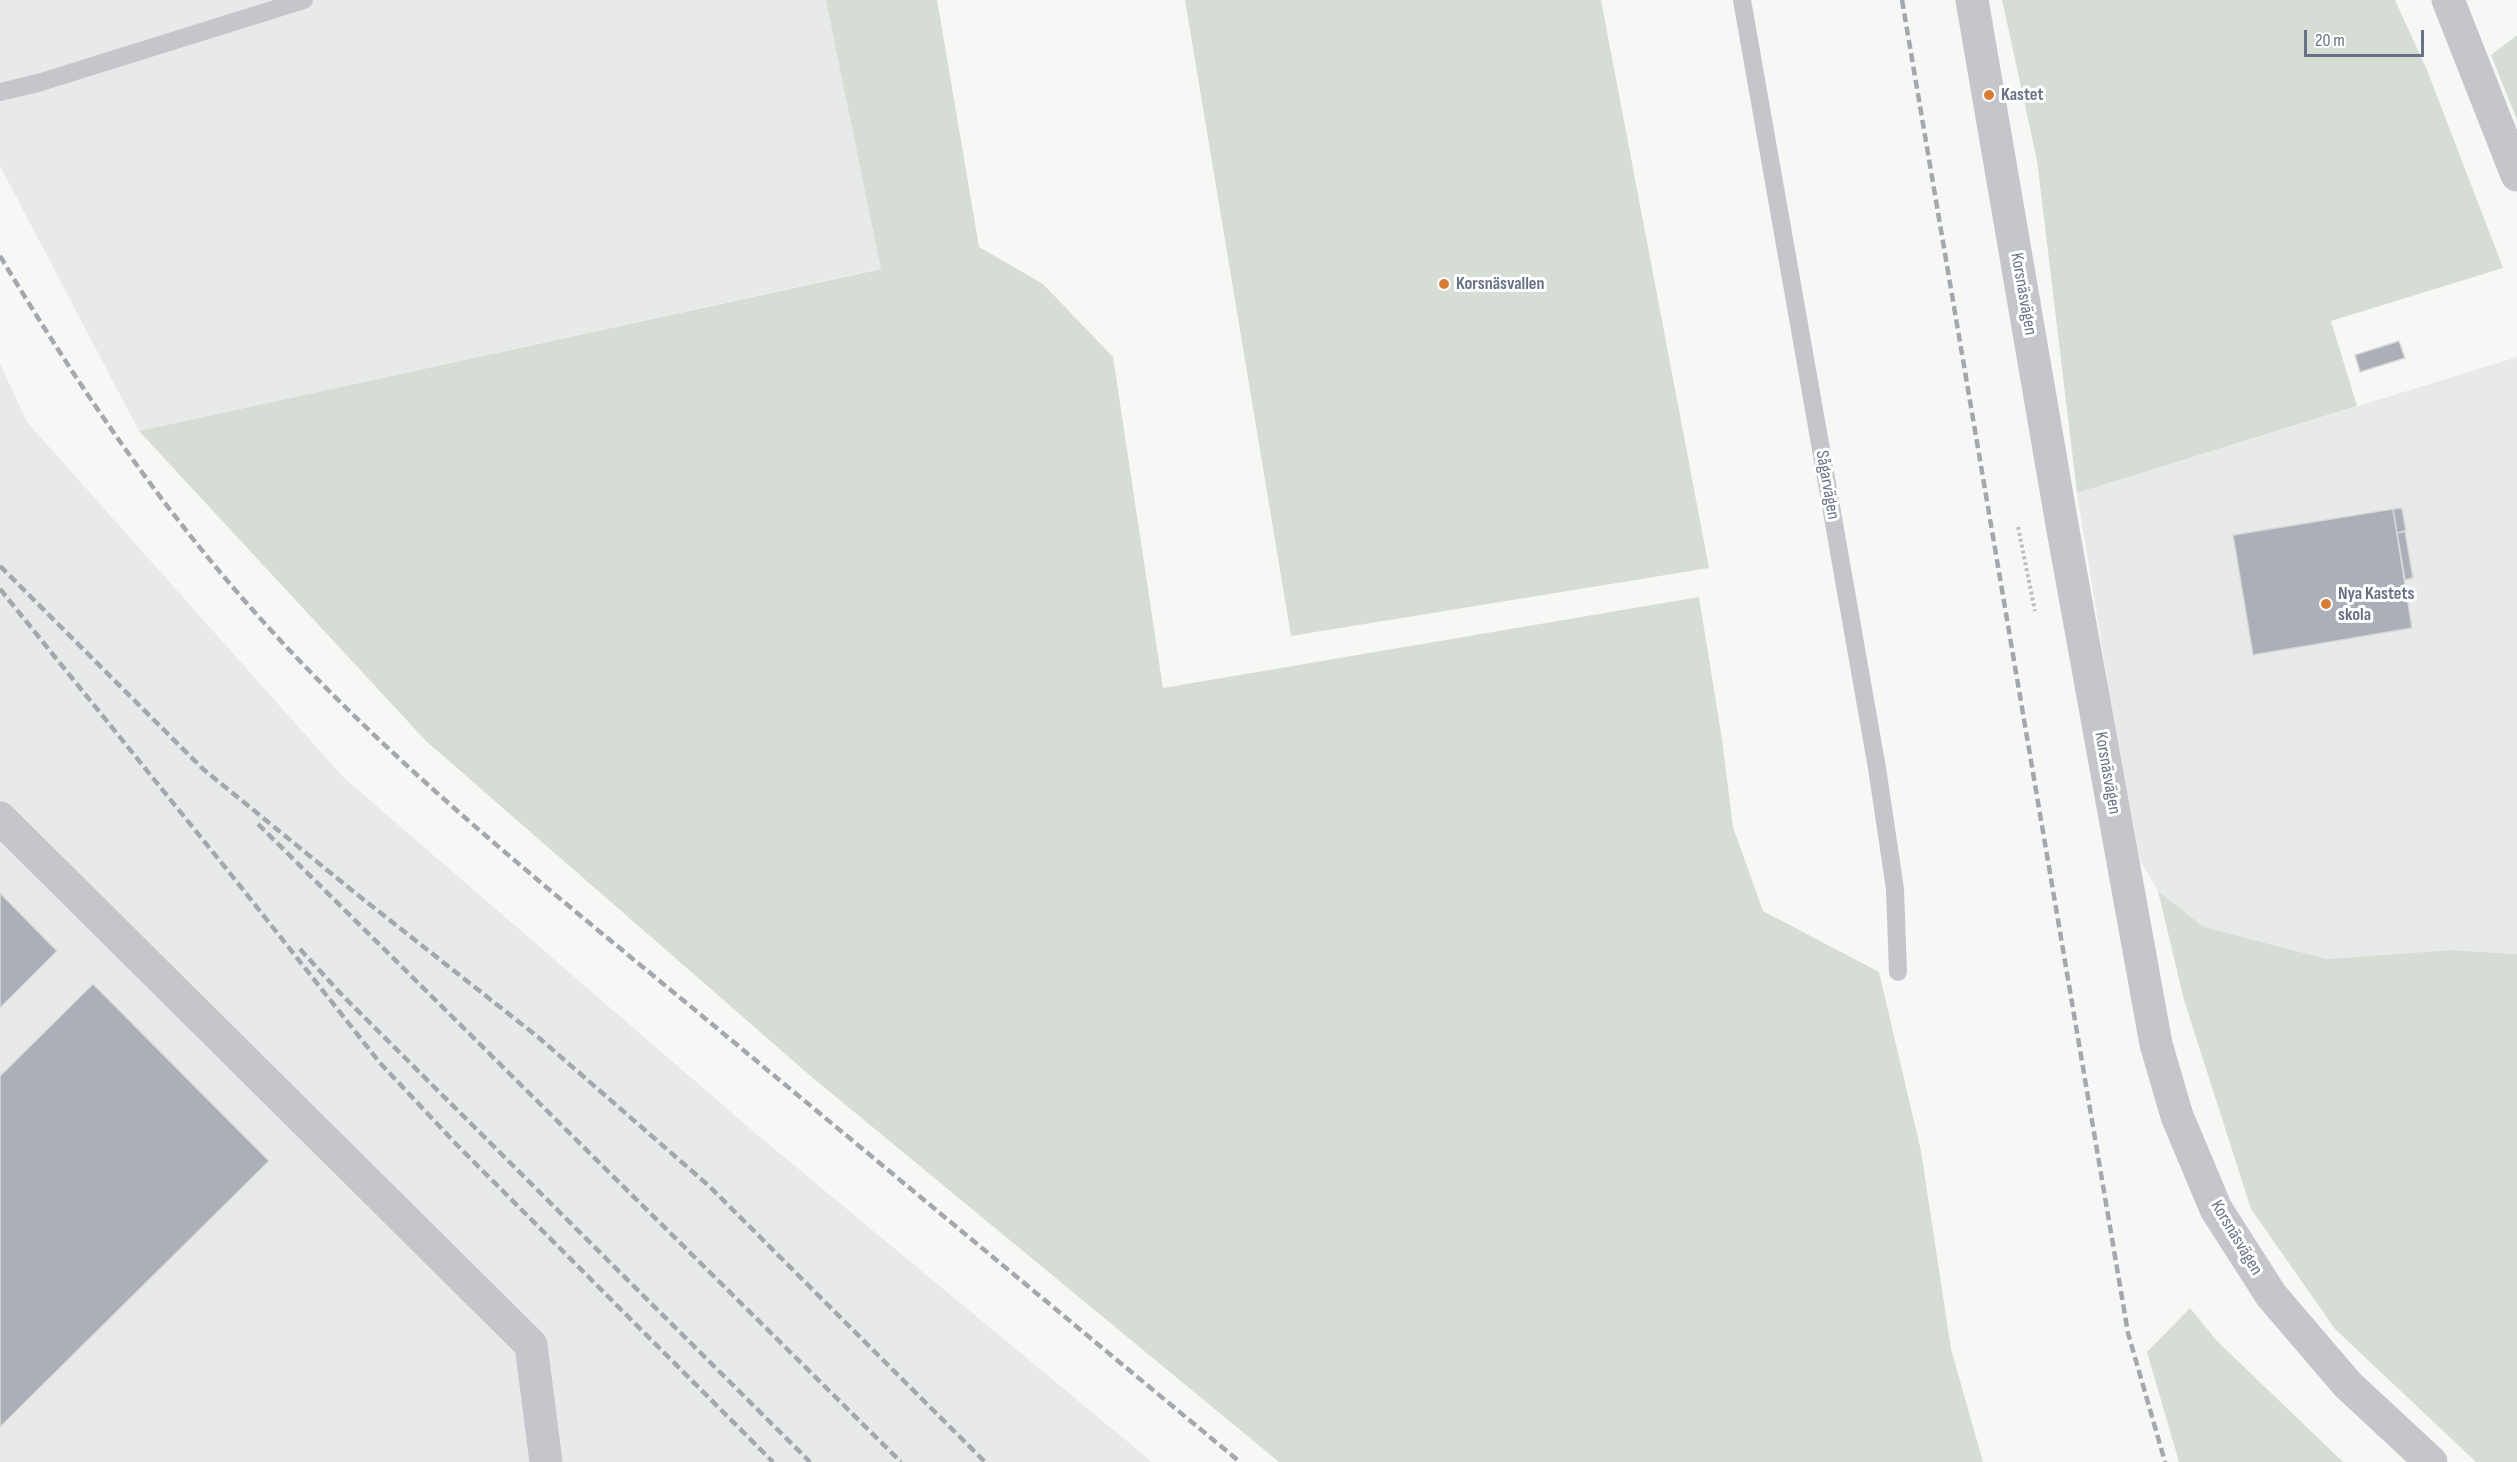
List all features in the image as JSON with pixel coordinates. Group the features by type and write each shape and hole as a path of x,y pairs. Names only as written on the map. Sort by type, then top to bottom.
{"street":[{"name":"Korsnäsvägen","path":"1972,0 2059,507 2156,1044 2177,1116 2216,1209 2271,1295 2348,1384 2431,1462"},
{"path":"2448,0 2517,175"},
{"path":"0,818 531,1345 546,1462"}],"lane":[{"path":"0,92 38,83 304,0"},
{"name":"Sågarvägen","path":"1742,0 1877,768 1895,890 1898,972"}],"path":[{"path":"2018,527 2035,611"}],"shaded area":[{"path":"0,0 937,0 979,247 139,431 0,166"},
{"path":"826,0 937,0 979,247 1043,284 1113,357 1163,688 1699,597 1722,739 1733,827 1763,911 1879,972 1921,1151 1951,1349 1983,1462 1279,1462 813,1078 426,741 139,431 881,269"},
{"name":"Korsnäsvallen","path":"1185,0 1601,0 1709,568 1291,636"},
{"path":"2002,0 2395,0 2427,70 2503,268 2331,321 2357,406 2077,493 2037,160"},
{"path":"2517,35 2517,120 2491,55"},
{"path":"2517,357 2517,954 2451,950 2327,959 2204,927 2158,891 2140,860 2113,714 2077,493"},
{"path":"0,364 27,422 343,777 754,1132 1152,1462 0,1462"},
{"path":"2158,891 2204,927 2327,959 2451,950 2517,954 2517,1462 2476,1462 2335,1329 2251,1209 2184,1000"},
{"path":"2190,1308 2217,1341 2343,1462 2179,1462 2147,1352"}],"building":[{"path":"2399,341 2405,358 2360,372 2355,355"},
{"path":"2402,508 2406,531 2397,533 2393,509"},
{"name":"Nya Kastets skola","path":"2393,509 2412,628 2253,655 2233,535"},
{"path":"2405,531 2413,578 2405,580 2397,533"},
{"path":"0,893 57,951 0,1008"},
{"path":"93,984 269,1161 0,1427 0,1076"}],"railway":[{"path":"1902,0 2128,1333 2165,1462"},
{"path":"0,256 82,387 172,512 237,592 345,706 402,761 520,865 1240,1462"},
{"path":"0,566 203,769 538,1037 708,1185 985,1462"},
{"path":"0,589 380,1063 458,1146 773,1462"},
{"path":"258,824 901,1462"},
{"path":"300,949 341,994 810,1462"}],"place":[{"name":"Kastet","path":"1989,95"},
{"name":"Korsnäsvallen","path":"1444,284"},
{"name":"Nya Kastets skola","path":"2326,604"}]}
